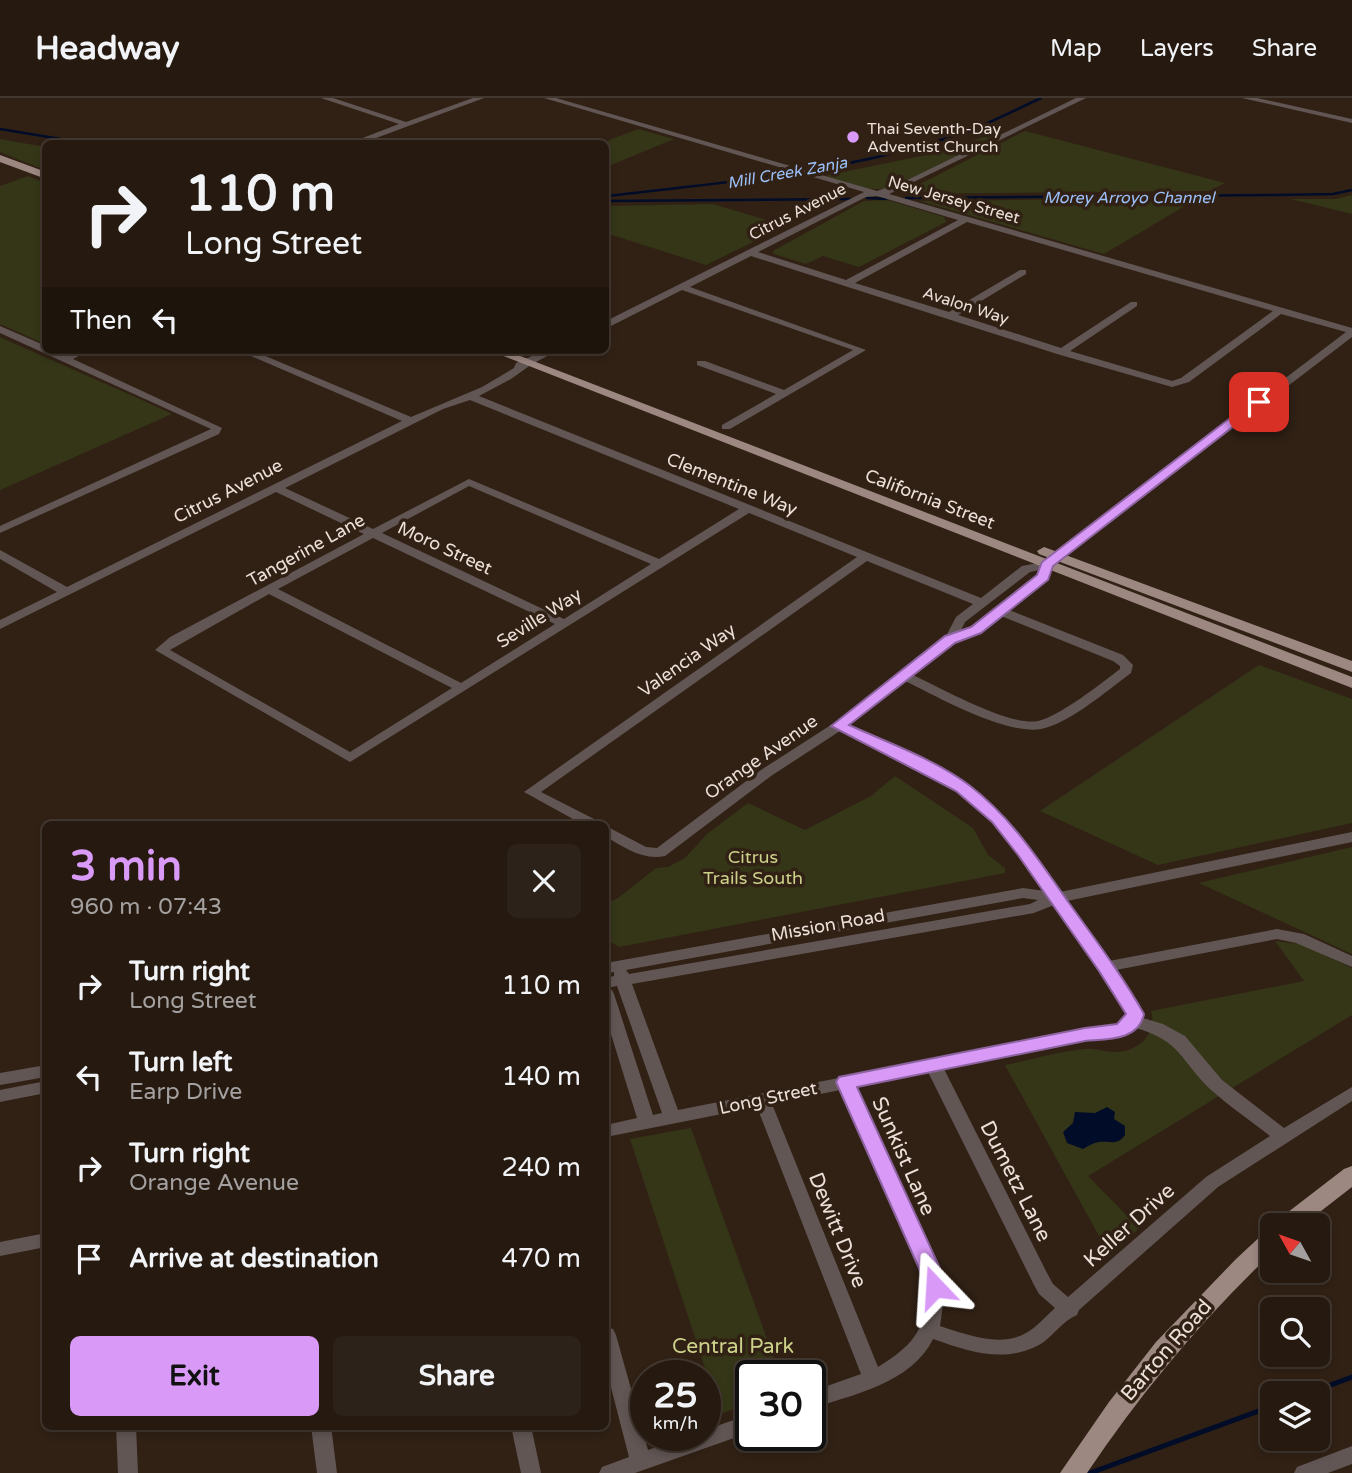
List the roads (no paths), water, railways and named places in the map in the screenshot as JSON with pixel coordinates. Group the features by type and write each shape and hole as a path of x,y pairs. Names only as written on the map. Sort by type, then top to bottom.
{"main road":[{"path":"0,158 42,174"},
{"name":"California Street","path":"529,357 1053,561 1352,667"},
{"name":"California Street","path":"529,357 726,427 1352,683"},
{"path":"1303,1213 1352,1175"},
{"name":"Barton Road","path":"1073,1473 1128,1393 1178,1333 1260,1250"}],"street":[{"path":"325,98 406,124"},
{"path":"362,140 480,98"},
{"name":"New Jersey Street","path":"548,98 1352,332"},
{"name":"Citrus Avenue","path":"609,324 864,195 877,194 904,185 1082,98"},
{"path":"1246,98 1352,121"},
{"path":"847,283 966,219"},
{"name":"Avalon Way","path":"752,253 1061,352 1172,384 1185,380 1280,310"},
{"path":"949,316 1023,272"},
{"path":"682,287 860,350 726,427"},
{"path":"1061,352 1134,304"},
{"path":"0,328 42,349"},
{"name":"Orange Avenue","path":"609,833 643,851 660,853 766,773 839,726 950,639 976,630 1043,577 1053,561 1352,332"},
{"path":"0,530 215,432 217,428 108,376 53,354"},
{"path":"63,359 75,354"},
{"path":"252,354 411,421"},
{"name":"Citrus Avenue","path":"439,407 448,398 529,357"},
{"name":"Citrus Avenue","path":"0,625 274,487 439,407 469,396 518,371 529,357"},
{"path":"701,363 785,394"},
{"name":"Clementine Way","path":"469,396 982,603"},
{"name":"Tangerine Lane","path":"350,758 160,650 469,482 659,563"},
{"name":"Moro Street","path":"274,487 563,623"},
{"name":"Seville Way","path":"350,758 747,509"},
{"path":"0,554 66,592"},
{"name":"Valencia Way","path":"587,821 531,792 864,557"},
{"name":"Orange Avenue","path":"950,639 960,620 1026,569 1053,561"},
{"path":"271,590 462,688"},
{"path":"903,675 1008,722 1027,726 1046,723 1120,675 1127,665 1118,658 1000,611"},
{"path":"839,726 918,763 961,788 998,818 1132,1005 1134,1021 1157,1028 1179,1040 1216,1083 1282,1136"},
{"name":"Mission Road","path":"616,971 1034,908 1055,898 1352,837"},
{"path":"1106,967 1277,934 1299,938 1352,962"},
{"path":"616,971 672,1118"},
{"path":"609,1004 647,1123"},
{"name":"Long Street","path":"609,1130 1085,1035 1121,1031 1134,1021"},
{"path":"626,1058 649,1054"},
{"name":"Dumetz Lane","path":"933,1065 1046,1289 1070,1308"},
{"path":"0,1079 42,1072"},
{"name":"Sunkist Lane","path":"845,1082 929,1266 935,1287 935,1305 929,1329"},
{"path":"0,1096 42,1088"},
{"name":"Keller Drive","path":"929,1329 980,1346 1013,1348 1033,1339 1212,1182 1352,1093"},
{"name":"Dewitt Drive","path":"762,1099 873,1379"},
{"path":"0,1249 42,1241"},
{"path":"826,1395 873,1379 910,1359 929,1329"},
{"path":"609,1346 641,1462"},
{"path":"609,1473 735,1429"},
{"path":"126,1430 128,1473"},
{"path":"322,1430 327,1473"},
{"path":"522,1430 531,1473"},
{"path":"1304,1473 1352,1455"}],"water":[{"path":"1107,1107 1115,1112 1114,1119 1125,1126 1125,1135 1122,1138 1116,1142 1097,1142 1083,1149 1067,1143 1063,1132 1073,1123 1075,1112 1095,1113"}],"waterway":[{"name":"Mill Creek Zanja","path":"609,196 789,174 881,156 968,131 1041,98"},
{"name":"Mill Creek Zanja","path":"0,129 67,140"},
{"name":"Morey Arroyo Channel","path":"906,198 1279,195 1333,194 1352,190"},
{"name":"Morey Arroyo Channel","path":"867,198 886,199"},
{"name":"Morey Arroyo Channel","path":"609,201 851,199"},
{"path":"1330,1385 1352,1377"},
{"path":"1090,1473 1260,1410"}],"place":[{"name":"Thai Seventh-Day Adventist Church","path":"853,137"}],"park label":[{"name":"Citrus Trails South","path":"753,867"},
{"name":"Central Park","path":"733,1346"}]}
